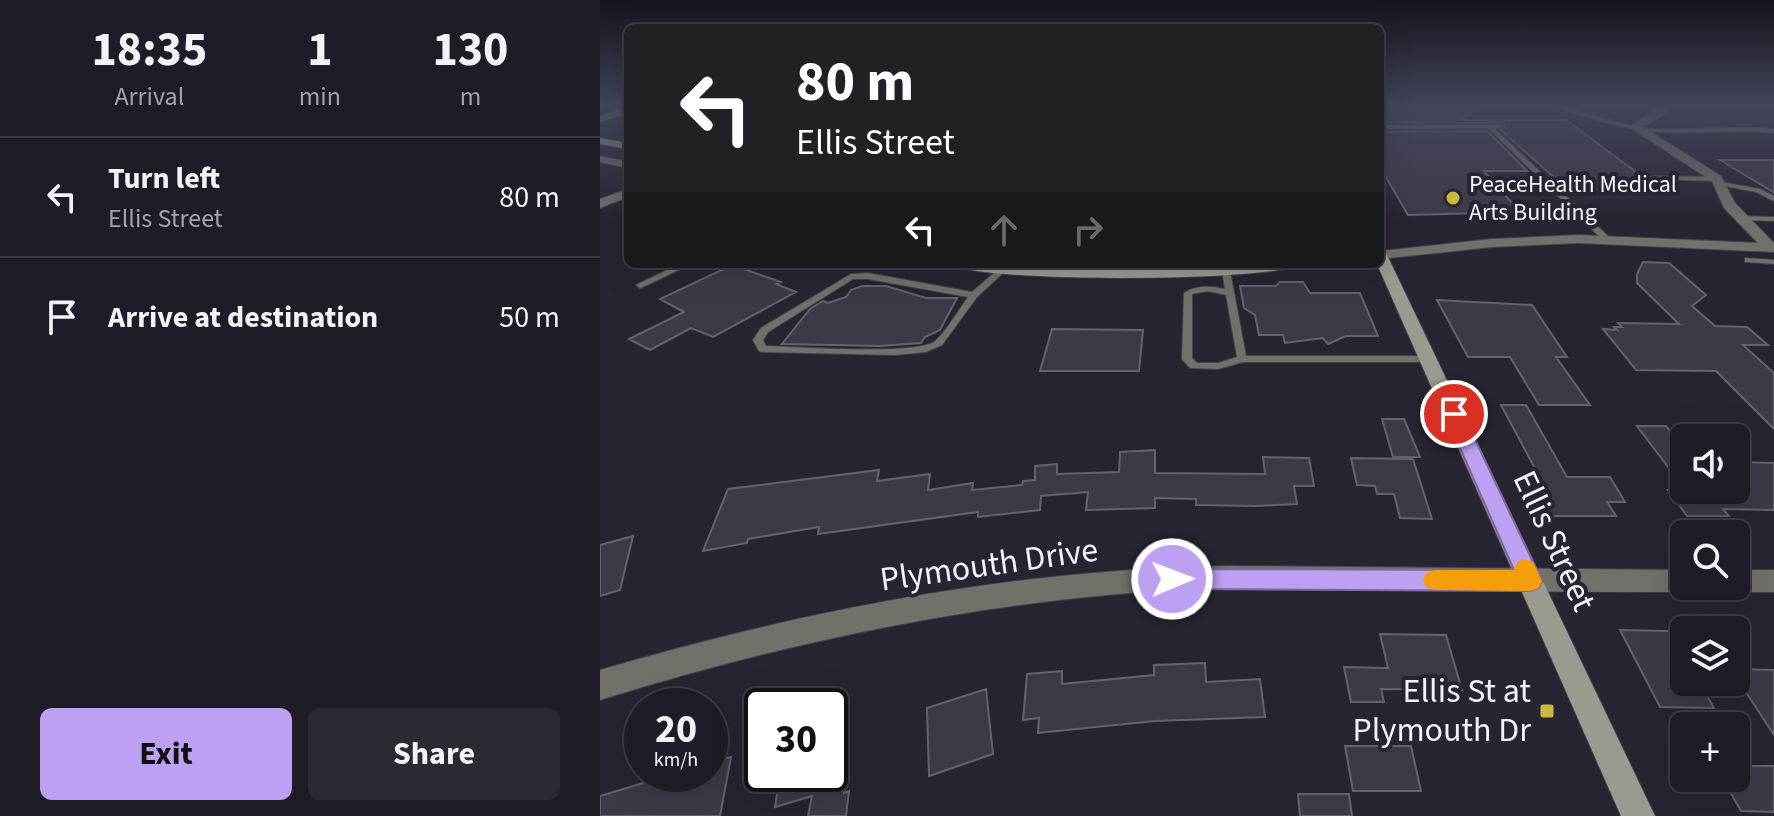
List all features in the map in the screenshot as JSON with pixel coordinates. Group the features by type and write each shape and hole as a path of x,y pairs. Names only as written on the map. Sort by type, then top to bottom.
{"street":[{"path":"1660,143 1719,182 1729,205 1773,252"},
{"path":"600,159 624,164"},
{"path":"600,204 624,195"},
{"path":"1384,255 1523,241 1607,239 1773,252"},
{"name":"Ellis Street","path":"1384,264 1638,816"},
{"path":"987,268 1077,275 1254,268"},
{"name":"Plymouth Drive","path":"600,685 764,641 877,617 987,598 1083,586 1192,578 1670,581"},
{"path":"1750,581 1774,581"}],"lane":[{"path":"1506,143 1607,239"},
{"path":"1644,178 1719,182 1758,190 1774,199"},
{"path":"1742,218 1774,219"},
{"path":"1748,260 1773,252"},
{"path":"640,285 678,268"},
{"path":"974,295 868,276 851,277 764,330 758,340 762,349 923,350 939,343 974,295 1001,270"},
{"path":"1226,271 1242,359"},
{"path":"1229,293 1212,288 1188,293 1187,359 1194,366 1210,368 1242,359 1428,359"}],"building":[{"path":"1384,143 1499,143 1527,171 1484,171 1520,212 1408,215 1384,174"},
{"path":"1516,143 1597,143 1640,175 1640,181 1649,182 1658,189 1567,189"},
{"path":"1720,160 1774,160 1774,193 1773,192"},
{"path":"1643,262 1669,263 1706,295 1692,306 1715,326 1747,327 1768,345 1743,345 1774,373 1774,429 1716,371 1636,370 1603,329 1617,330 1614,327 1622,327 1618,323 1679,324 1637,283 1637,274"},
{"path":"726,268 741,268 781,282 776,284 796,292 713,337 691,328 650,350 629,339 684,312 660,299"},
{"path":"1280,282 1303,282 1310,293 1360,293 1378,336 1346,336 1328,344 1323,338 1285,343 1283,335 1259,335 1255,315 1244,308 1240,286 1276,286"},
{"path":"862,286 886,286 926,298 957,298 940,330 925,337 921,343 880,346 782,344 810,309 823,301 828,303 846,297 851,290"},
{"path":"1437,300 1532,305 1567,357 1556,357 1590,405 1539,405 1510,357 1468,357"},
{"path":"1052,329 1143,330 1139,371 1040,371"},
{"path":"1501,405 1526,405 1567,477 1610,477 1625,502 1607,502 1616,516 1551,516 1531,476 1539,476"},
{"path":"1382,419 1404,419 1420,457 1393,457"},
{"path":"1637,426 1666,426 1670,431 1670,470"},
{"path":"1155,450 1155,473 1265,474 1263,457 1309,458 1314,486 1294,486 1297,504 1256,506 1196,505 1196,499 1155,498 1155,508 1086,510 1088,492 1041,496 1040,510 978,517 978,512 818,534 819,527 748,539 747,543 703,551 728,489 879,470 877,481 930,474 928,490 973,483 972,490 1022,485 1023,481 1035,480 1035,466 1057,464 1057,474 1119,472 1120,452"},
{"path":"1351,458 1413,459 1432,519 1400,518 1394,494 1377,494 1375,486 1357,485"},
{"path":"1750,462 1774,463 1774,510 1723,509 1729,516 1687,516 1678,504 1750,504"},
{"path":"633,536 620,590 600,596 600,545"},
{"path":"1620,630 1669,631 1670,696 1707,696 1714,708 1660,707"},
{"path":"1380,634 1446,635 1462,690 1381,689 1384,702 1351,702 1344,667 1388,668"},
{"path":"1205,663 1206,682 1260,679 1265,717 1155,721 1038,733 1039,718 1023,720 1027,674 1062,671 1062,684 1154,675 1154,665"},
{"path":"1750,669 1774,670 1774,735 1748,696"},
{"path":"986,689 993,754 929,776 927,708"},
{"path":"1345,746 1411,746 1421,791 1353,791"},
{"path":"1750,766 1774,766 1774,812 1741,811 1730,792 1750,792"},
{"path":"624,789 624,792 724,792 720,816 600,816 600,796"},
{"path":"849,791 846,816 808,816 812,796 775,807 777,792"},
{"path":"1298,794 1349,794 1352,816 1300,816"}],"slow traffic":[{"path":"1435,580 1530,581 1525,569"}],"place":[{"name":"PeaceHealth Medical Arts Building","path":"1453,198"},
{"name":"Ellis St at Plymouth Dr","path":"1547,711"}],"route":[{"path":"1172,579 1530,581 1454,414"}]}
